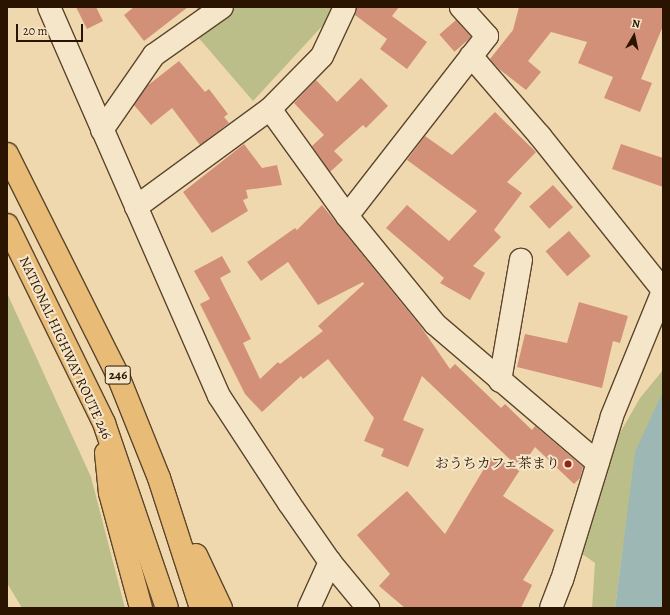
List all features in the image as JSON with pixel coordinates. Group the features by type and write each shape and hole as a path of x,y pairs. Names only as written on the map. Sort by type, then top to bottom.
{"highway":[{"name":"246","path":"7,154 118,376 159,478 201,608"},
{"name":"NATIONAL HIGHWAY ROUTE 246","path":"7,226 104,427 139,520 167,608"},
{"path":"104,427 110,493 141,608"},
{"path":"159,478 221,608"}],"street":[{"path":"49,7 219,396 258,459 330,562 368,608"},
{"path":"102,130 154,55 222,7"},
{"path":"136,207 270,109 322,56 345,7"},
{"path":"347,216 487,36 461,7"},
{"path":"471,56 540,136 663,290 612,416 562,580 551,608"},
{"path":"270,109 347,216 435,324 598,463"},
{"path":"500,380 521,260"},
{"path":"309,608 330,562"}],"green space":[{"path":"196,7 334,7 337,10 253,101 191,29 201,15"},
{"path":"7,293 91,477 125,608 22,608 7,583"},
{"path":"663,370 663,392 623,547 615,608 592,608 595,563 578,551 606,457 640,398"}],"water":[{"path":"663,391 663,608 615,608 635,452"}],"building":[{"path":"76,7 96,7 103,21 87,29"},
{"path":"134,7 188,7 144,41 124,15"},
{"path":"357,7 399,7 392,16 427,42 407,69 380,49 387,39 355,15"},
{"path":"519,7 663,7 663,26 641,79 652,83 640,112 604,98 613,77 578,63 587,42 551,32 528,61 541,72 526,90 499,69 490,59 513,30"},
{"path":"456,20 471,37 454,52 439,34"},
{"path":"179,61 205,92 209,89 228,114 224,117 229,123 200,145 172,108 151,125 134,105 147,86"},
{"path":"361,78 388,106 366,128 363,125 334,151 343,160 330,172 312,146 324,135 294,103 316,80 337,102"},
{"path":"495,112 536,152 507,182 522,193 494,230 501,237 473,266 485,273 470,300 440,283 444,278 386,228 407,205 449,241 477,211 407,160 425,136 452,155"},
{"path":"244,144 262,168 277,165 282,185 246,190 248,198 243,200 248,211 212,233 183,192"},
{"path":"621,144 663,158 663,187 612,169"},
{"path":"553,185 573,207 549,229 529,206"},
{"path":"322,205 421,327 450,369 455,364 501,408 505,404 532,430 535,426 583,467 580,478 574,484 535,447 520,469 422,376 403,420 424,429 408,467 381,456 384,449 364,441 374,418 328,359 303,379 301,376 262,412 245,394 200,304 210,299 194,271 222,256 231,272 220,278 251,339 243,343 260,379 278,362 280,364 323,331 318,326 364,284 363,282 318,305 288,262 261,281 247,262 295,228 297,230"},
{"path":"569,231 591,256 567,276 546,251"},
{"path":"579,302 628,316 620,343 613,341 602,388 517,367 525,334 567,343"},
{"path":"491,457 520,470 503,496 554,530 523,580 532,585 521,608 405,608 379,586 390,574 357,535 407,491 445,534"}],"place":[{"name":"おうちカフェ茶まり","path":"568,464"}]}
